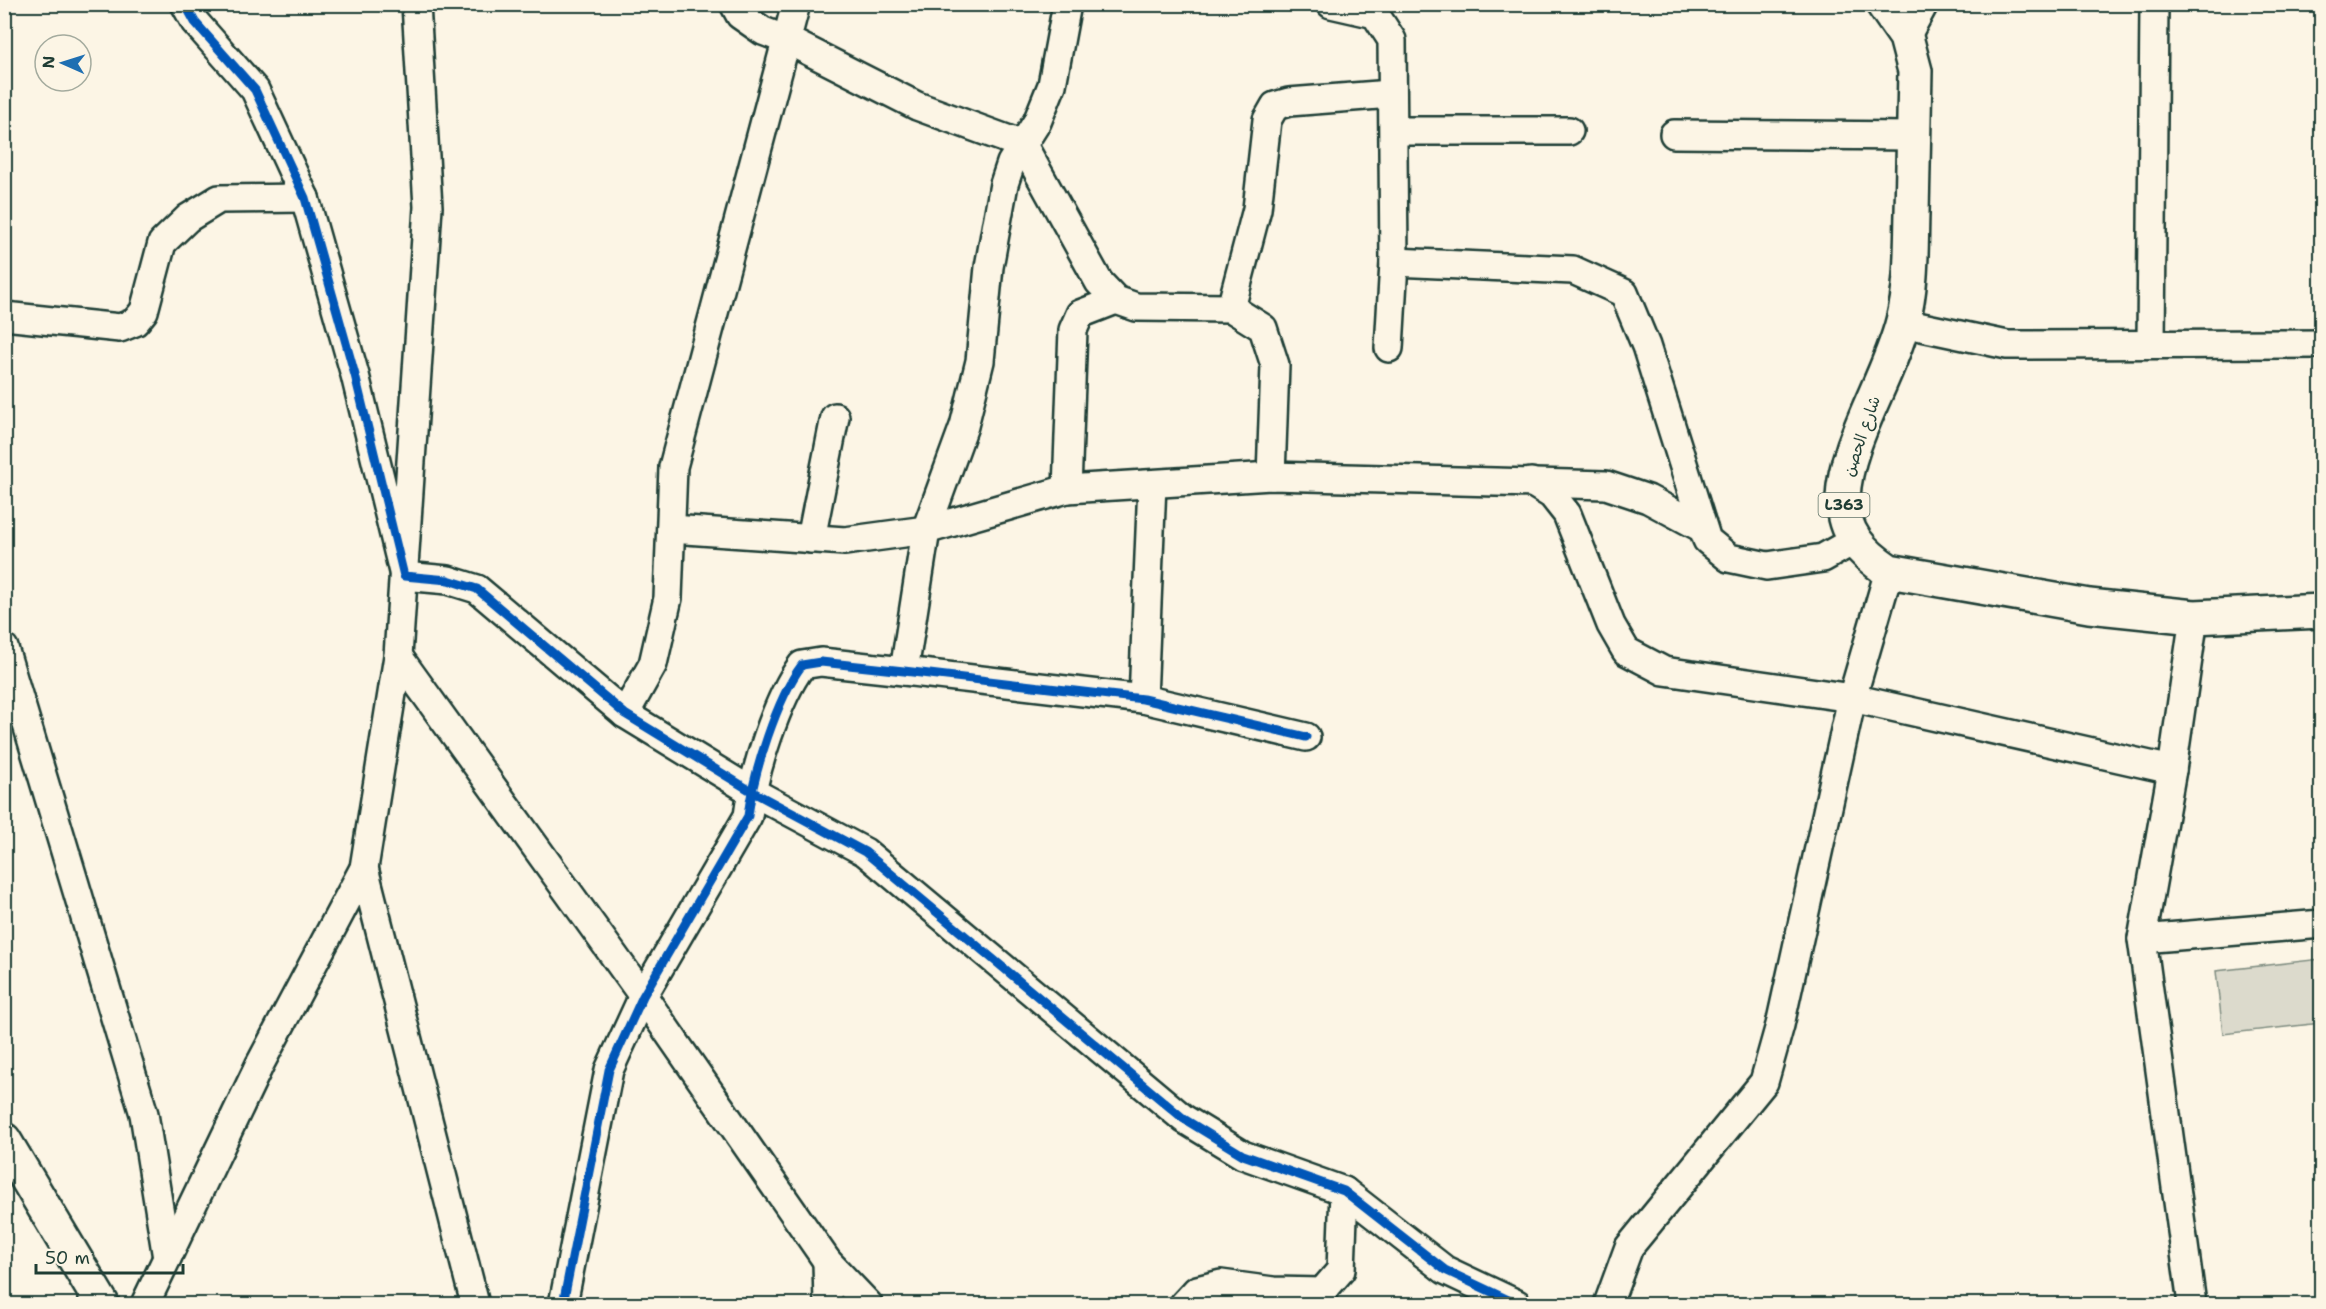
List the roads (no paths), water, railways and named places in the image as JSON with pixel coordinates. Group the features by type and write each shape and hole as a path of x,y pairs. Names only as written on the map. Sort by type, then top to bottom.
{"main road":[{"name":"شارع الحصن","path":"1853,541 1846,524 1843,499 1848,468 1903,323 1910,285 1915,71 1906,38 1883,4"},
{"name":"L363","path":"1853,541 1869,558 1889,570 2089,606 2194,617 2322,611"},
{"path":"4,1140 102,1305"}],"street":[{"path":"185,4 195,22 255,90 305,198 355,375 404,576"},
{"path":"146,1305 260,1064 364,868 398,656 428,207 416,4"},
{"path":"734,4 740,15 763,31 787,40 917,106 1023,146 1099,282 1116,300 1136,308 1231,308 1263,328 1275,365 1271,476"},
{"path":"625,714 653,664 668,598 673,467 796,4"},
{"path":"904,671 926,530 964,426 980,361 989,267 1004,184 1011,163 1037,122 1052,85 1067,4"},
{"path":"1331,4 1375,14 1392,40 1395,262 1389,348"},
{"path":"1906,38 1924,4"},
{"path":"2151,343 2154,4"},
{"path":"1231,308 1257,209 1268,120 1275,106 1289,102 1391,94"},
{"path":"1394,131 1569,131"},
{"path":"1674,134 1913,136"},
{"path":"4,316 120,328 128,325 135,322 144,311 162,243 188,218 219,199 305,198"},
{"path":"1395,262 1573,270 1624,293 1646,346 1707,540 1729,558 1767,566 1823,558 1853,541"},
{"path":"1067,489 1073,330 1080,314 1116,300"},
{"path":"1903,323 2007,345 2322,344"},
{"path":"811,539 835,417"},
{"path":"671,529 846,541 926,530 1067,489 1271,476 1606,485 1648,499 1702,528"},
{"path":"1531,482 1552,495 1567,514 1611,625 1626,651 1664,671 1852,698 2172,770"},
{"path":"1143,699 1152,484"},
{"path":"1608,1305 1629,1246 1764,1082 1780,1025 1852,698 1889,570"},
{"path":"404,576 448,580 477,589 625,714 751,791 865,852 1184,1119 1243,1155 1344,1191 1445,1270 1517,1305"},
{"path":"2192,1305 2142,939 2172,770 2194,617"},
{"path":"4,648 144,1114 167,1258"},
{"path":"398,656 643,996 827,1261 868,1305"},
{"path":"563,1305 609,1070 643,996 748,816 751,791 788,682 802,665 821,663 904,671 1143,699 1306,737"},
{"path":"364,868 474,1305"},
{"path":"2142,939 2322,924"},
{"path":"1184,1305 1197,1290 1221,1284 1273,1291 1322,1292 1341,1270 1344,1191"},
{"path":"827,1261 828,1305"}]}
